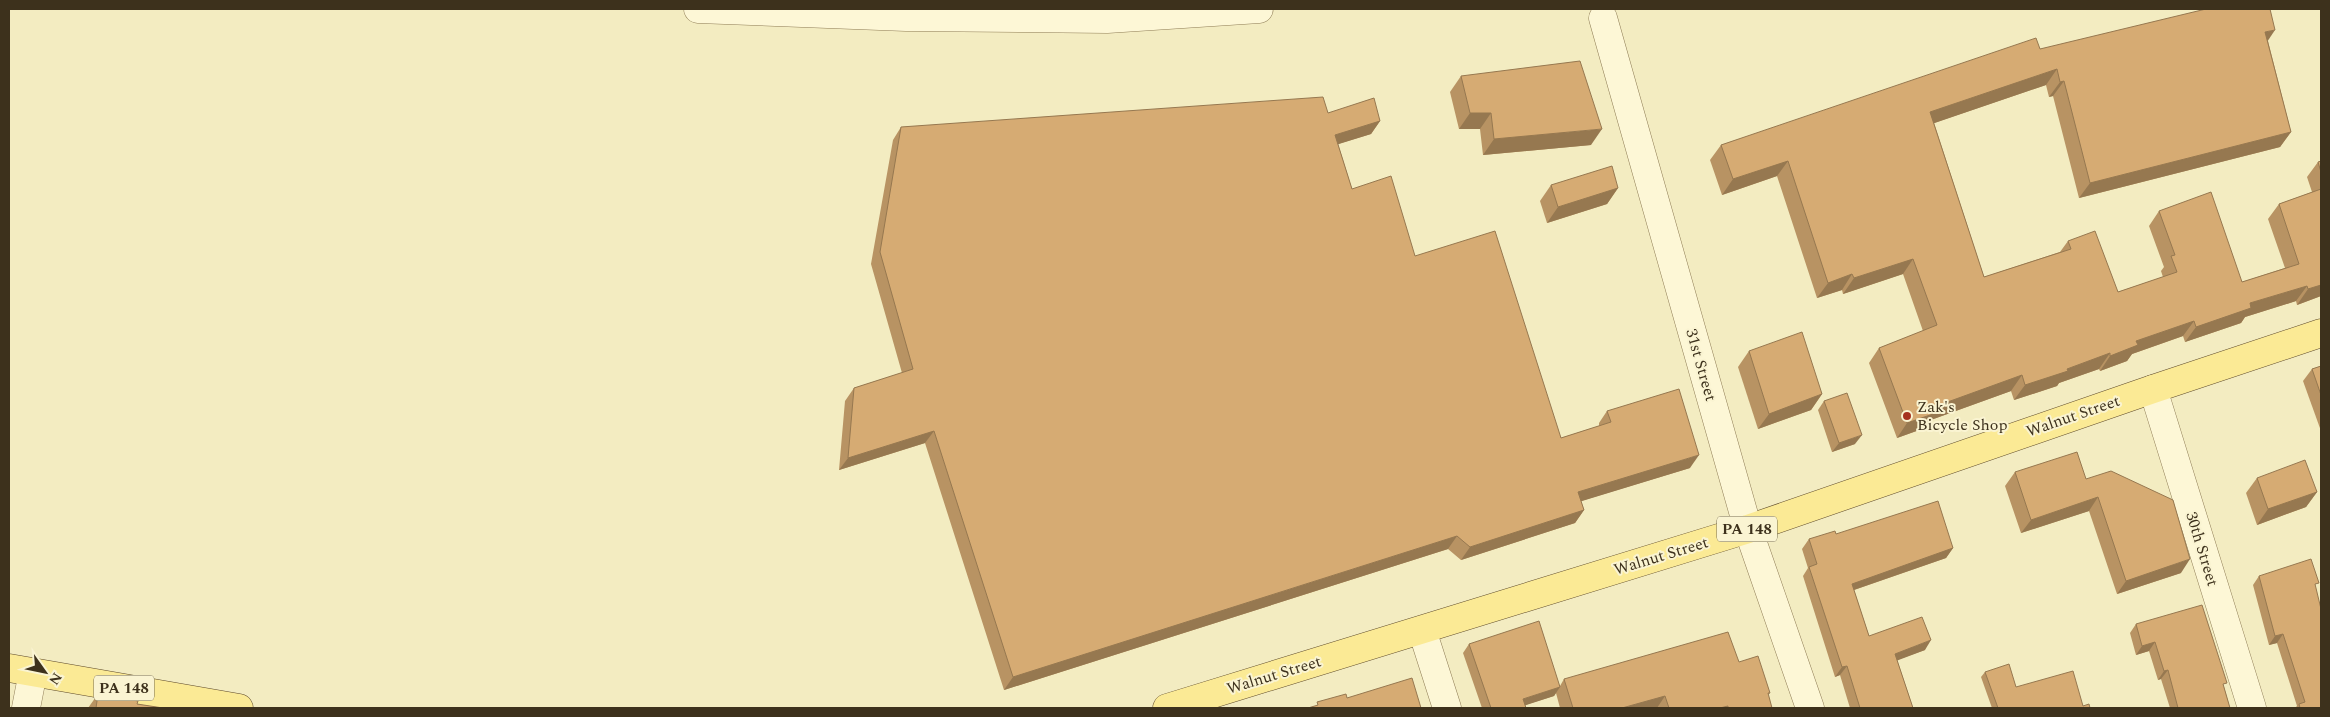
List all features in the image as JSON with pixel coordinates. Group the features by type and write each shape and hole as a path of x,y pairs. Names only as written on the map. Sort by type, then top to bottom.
{"main road":[{"name":"Walnut Street","path":"1167,708 1748,529 2321,333"},
{"name":"PA 148","path":"21,670 238,708"}],"street":[{"path":"698,9 906,17 1106,19 1259,9"},
{"name":"31st Street","path":"1602,18 1748,529 1810,708"},
{"name":"30th Street","path":"2153,389 2252,708"},
{"path":"1422,630 1447,708"},
{"path":"21,670 26,708"}],"building":[{"path":"2206,9 2270,9 2275,30 2265,32 2291,132 2090,183 2064,81 2060,82 2057,69 1930,112 1984,277 2071,249 2068,241 2095,231 2118,292 2177,272 2171,256 2175,255 2159,211 2211,192 2242,282 2299,264 2279,204 2321,189 2321,285 2308,289 2307,286 2250,303 2251,308 2196,327 2194,321 2136,341 2138,345 2110,356 2110,353 2067,369 2068,371 2025,385 2022,375 1931,408 1933,414 1907,423 1879,348 1937,325 1913,259 1854,278 1852,274 1828,283 1788,161 1733,179 1721,145 2036,38 2040,49"},
{"path":"1580,61 1602,129 1494,139 1491,113 1470,113 1461,76"},
{"path":"1323,97 1328,113 1374,98 1380,121 1335,135 1352,189 1391,176 1415,256 1495,231 1561,438 1611,422 1607,411 1679,389 1699,455 1578,492 1584,510 1470,547 1457,536 1013,677 934,431 848,458 854,388 913,369 880,252 901,127"},
{"path":"2321,161 2321,172 2318,162"},
{"path":"1612,166 1618,188 1558,207 1551,185"},
{"path":"1802,332 1822,394 1769,414 1749,351"},
{"path":"2321,366 2321,395 2312,369"},
{"path":"1847,393 1862,435 1839,443 1824,401"},
{"path":"2077,452 2086,479 2111,471 2173,500 2190,559 2126,581 2098,497 2031,520 2015,472"},
{"path":"2305,460 2317,492 2268,509 2257,478"},
{"path":"1938,501 1953,548 1852,584 1869,636 1922,617 1931,640 1895,654 1913,708 1860,708 1847,666 1842,667 1809,567 1817,564 1809,539 1835,531 1836,534"},
{"path":"2311,559 2319,583 2315,584 2321,609 2321,708 2300,708 2299,704 2305,702 2283,634 2275,636 2259,576"},
{"path":"2202,605 2227,683 2223,684 2230,708 2178,708 2168,670 2164,671 2155,642 2142,646 2136,624"},
{"path":"1539,621 1560,687 1523,699 1526,708 1491,708 1469,644"},
{"path":"1728,632 1739,662 1758,656 1770,693 1768,693 1772,708 1728,708 1728,706 1720,708 1669,708 1665,696 1622,708 1573,708 1564,679"},
{"path":"2009,664 2016,687 2073,671 2083,706 2089,704 2090,708 1998,708 1985,672"},
{"path":"1412,678 1421,708 1308,708 1318,705 1317,702 1346,694 1347,698"},
{"path":"98,694 138,701 137,704 163,708 96,708"}],"place":[{"name":"Zak's Bicycle Shop","path":"1907,416"}]}
